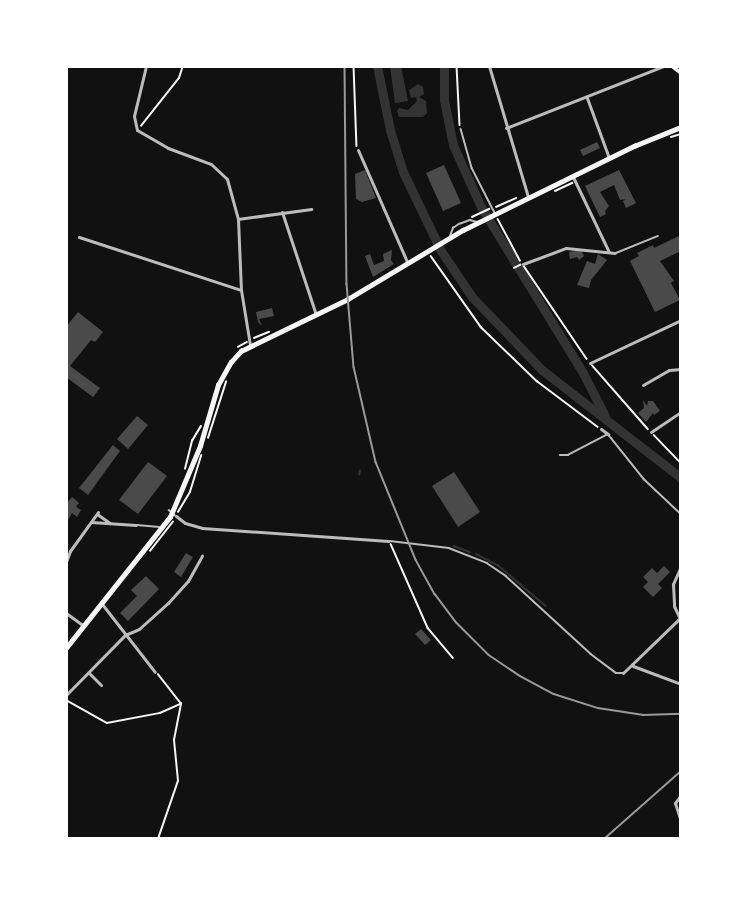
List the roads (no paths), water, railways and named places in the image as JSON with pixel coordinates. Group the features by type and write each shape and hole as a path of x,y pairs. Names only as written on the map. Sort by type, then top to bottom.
{"main road":[{"path":"672,66 681,71"},
{"path":"66,648 164,528 199,448 221,378 231,362 250,345 316,315 408,264 480,218 495,214 609,158 681,128"}],"street":[{"path":"146,66 134,116 137,130 168,148 211,164 221,171 232,192 238,219 242,290 250,345"},
{"path":"489,66 528,197"},
{"path":"506,128 587,98 663,66"},
{"path":"587,98 609,158"},
{"path":"358,150 408,264"},
{"path":"573,177 609,252"},
{"path":"238,219 311,208"},
{"path":"282,212 316,315"},
{"path":"79,237 242,290"},
{"path":"522,264 566,248 615,254"},
{"path":"590,363 681,320"},
{"path":"643,385 669,370 681,369"},
{"path":"651,432 681,412"},
{"path":"601,429 608,434"},
{"path":"66,562 70,551 97,513 110,523"},
{"path":"172,513 185,523 202,528 391,541"},
{"path":"91,522 136,525"},
{"path":"66,698 125,636 139,629 168,603 188,581 202,556"},
{"path":"623,673 680,620 674,606 673,584 681,566"},
{"path":"102,604 155,672"},
{"path":"66,613 84,626"},
{"path":"633,666 681,684"},
{"path":"89,673 101,685"},
{"path":"681,795 675,803 681,822"}],"lane":[{"path":"460,129 472,168 495,214"},
{"path":"615,254 658,236"},
{"path":"560,455 568,454 608,434 644,478 681,514"},
{"path":"136,525 164,528"},
{"path":"391,541 424,543 449,548 486,562 506,576 591,654 616,673 623,673"}],"waterway":[{"path":"377,66 390,130 403,172 441,251 472,297 542,370 681,478"},
{"path":"444,66 444,100 453,145 481,207 583,373 605,416"},
{"path":"359,475 360,471"},
{"path":"454,546 470,552"},
{"path":"476,554 498,565 546,606"}],"railway":[{"path":"345,66 347,284 354,367 376,462 416,560 435,594 457,623 489,655 520,676 554,694 598,708 643,715 681,714"},
{"path":"604,839 681,771"}]}
